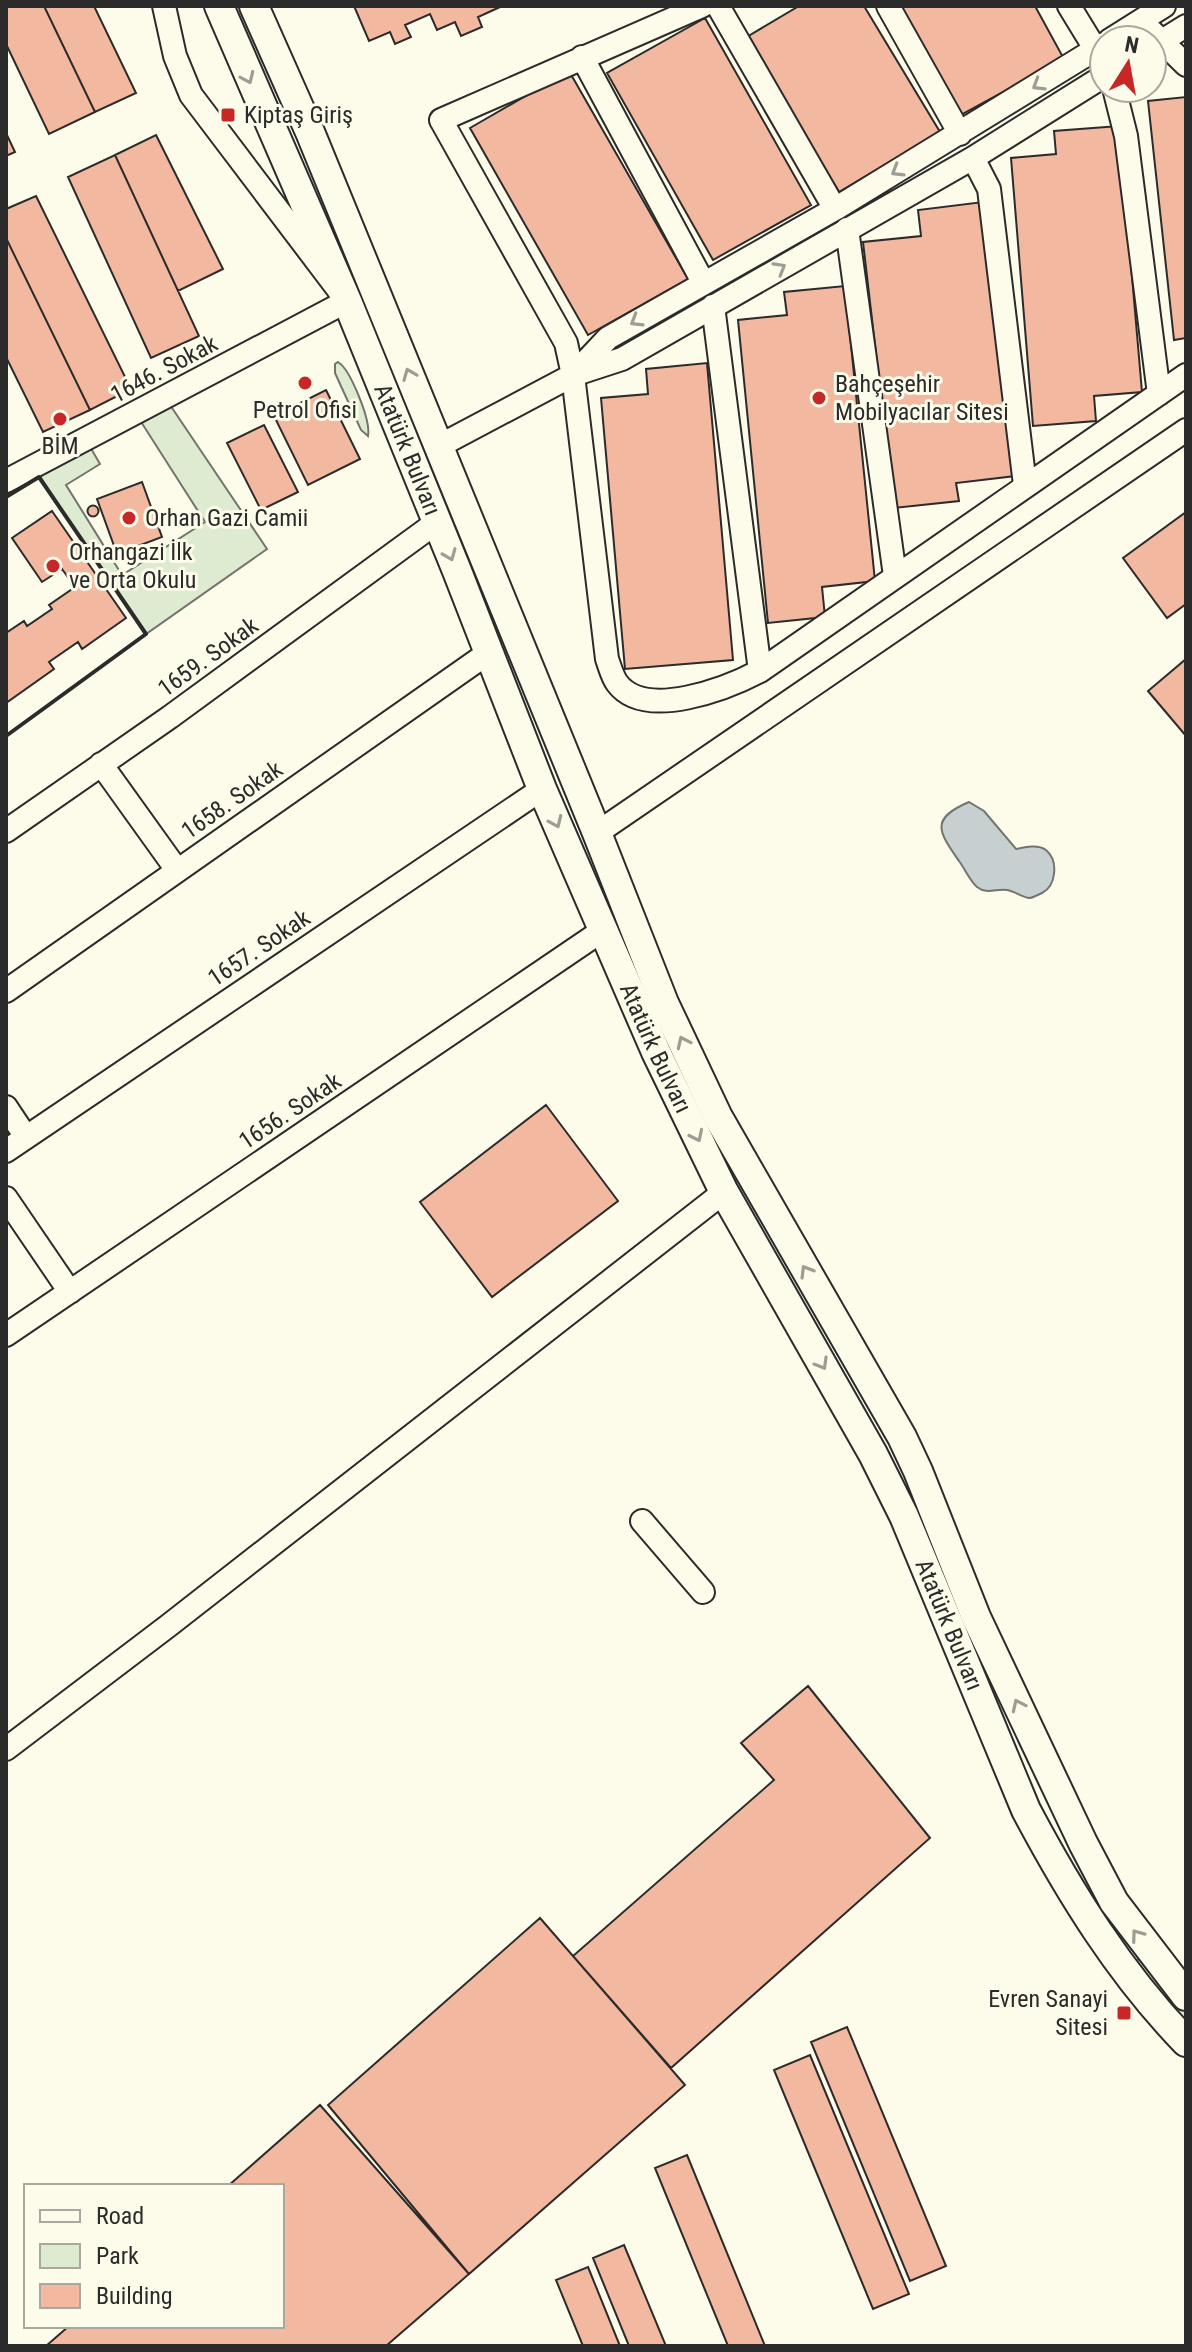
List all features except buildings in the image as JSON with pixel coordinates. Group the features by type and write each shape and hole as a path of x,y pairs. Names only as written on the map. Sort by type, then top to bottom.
{"main road":[{"name":"Atatürk Bulvarı","path":"219,6 347,301 542,789 656,1052 724,1192 873,1454 904,1516 1026,1810 1051,1857 1104,1940 1149,2001 1186,2042"},
{"name":"Atatürk Bulvarı","path":"254,6 439,446 664,1003 718,1117 902,1437 976,1617 1114,1902 1186,1996"},
{"path":"275,6 287,38 289,84"},
{"path":"873,1454 902,1437"},
{"path":"1026,1810 1060,1794"}],"street":[{"path":"164,6 175,56 191,95 347,301"},
{"path":"702,6 441,120 566,343 573,375 607,659 620,686 644,698 685,698 731,686 760,671 1186,375"},
{"path":"718,6 835,209"},
{"path":"888,6 960,134"},
{"path":"1069,6 1088,30"},
{"path":"1137,24 1164,6"},
{"path":"1168,37 1186,26"},
{"path":"1168,52 1186,65"},
{"path":"582,57 703,282"},
{"path":"573,375 608,338 835,209 1088,58"},
{"path":"439,446 573,375 622,359 973,158 1088,86"},
{"path":"1118,104 1126,136 1159,394"},
{"path":"973,158 989,189 1025,485"},
{"path":"847,229 895,576"},
{"name":"1646. Sokak","path":"6,481 347,301"},
{"path":"713,306 760,671"},
{"path":"597,833 1186,430"},
{"name":"1659. Sokak","path":"6,831 170,717 437,522"},
{"name":"1658. Sokak","path":"6,991 488,653"},
{"path":"101,764 177,870"},
{"name":"1657. Sokak","path":"6,1151 542,789"},
{"name":"1656. Sokak","path":"6,1335 603,930"},
{"path":"6,1107 26,1137"},
{"path":"6,1749 724,1192"},
{"path":"6,1198 70,1292"},
{"path":"642,1521 703,1592"}],"green space":[{"path":"338,362 359,396 368,436 361,430 335,373"},
{"path":"166,399 267,549 146,634 33,467 86,440 100,464 66,485 122,575 205,522 136,414"},
{"path":"1139,1959 1186,2006 1186,2026 1133,1963"}],"shaded area":[{"path":"969,802 984,811 1016,849 1035,847 1046,850 1054,867 1053,879 1047,890 1030,898 1007,890 984,891 974,884 946,842 942,827 948,814"}],"wall":[{"path":"6,497 39,477 146,634 6,736"}],"place":[{"name":"Kiptaş Giriş","path":"228,115"},
{"name":"Petrol Ofisi","path":"305,383"},
{"name":"Bahçeşehir Mobilyacılar Sitesi","path":"819,398"},
{"name":"BİM","path":"60,419"},
{"name":"Orhan Gazi Camii","path":"129,518"},
{"name":"Orhangazi İlk ve Orta Okulu","path":"53,566"},
{"name":"Evren Sanayi Sitesi","path":"1124,2013"}]}
